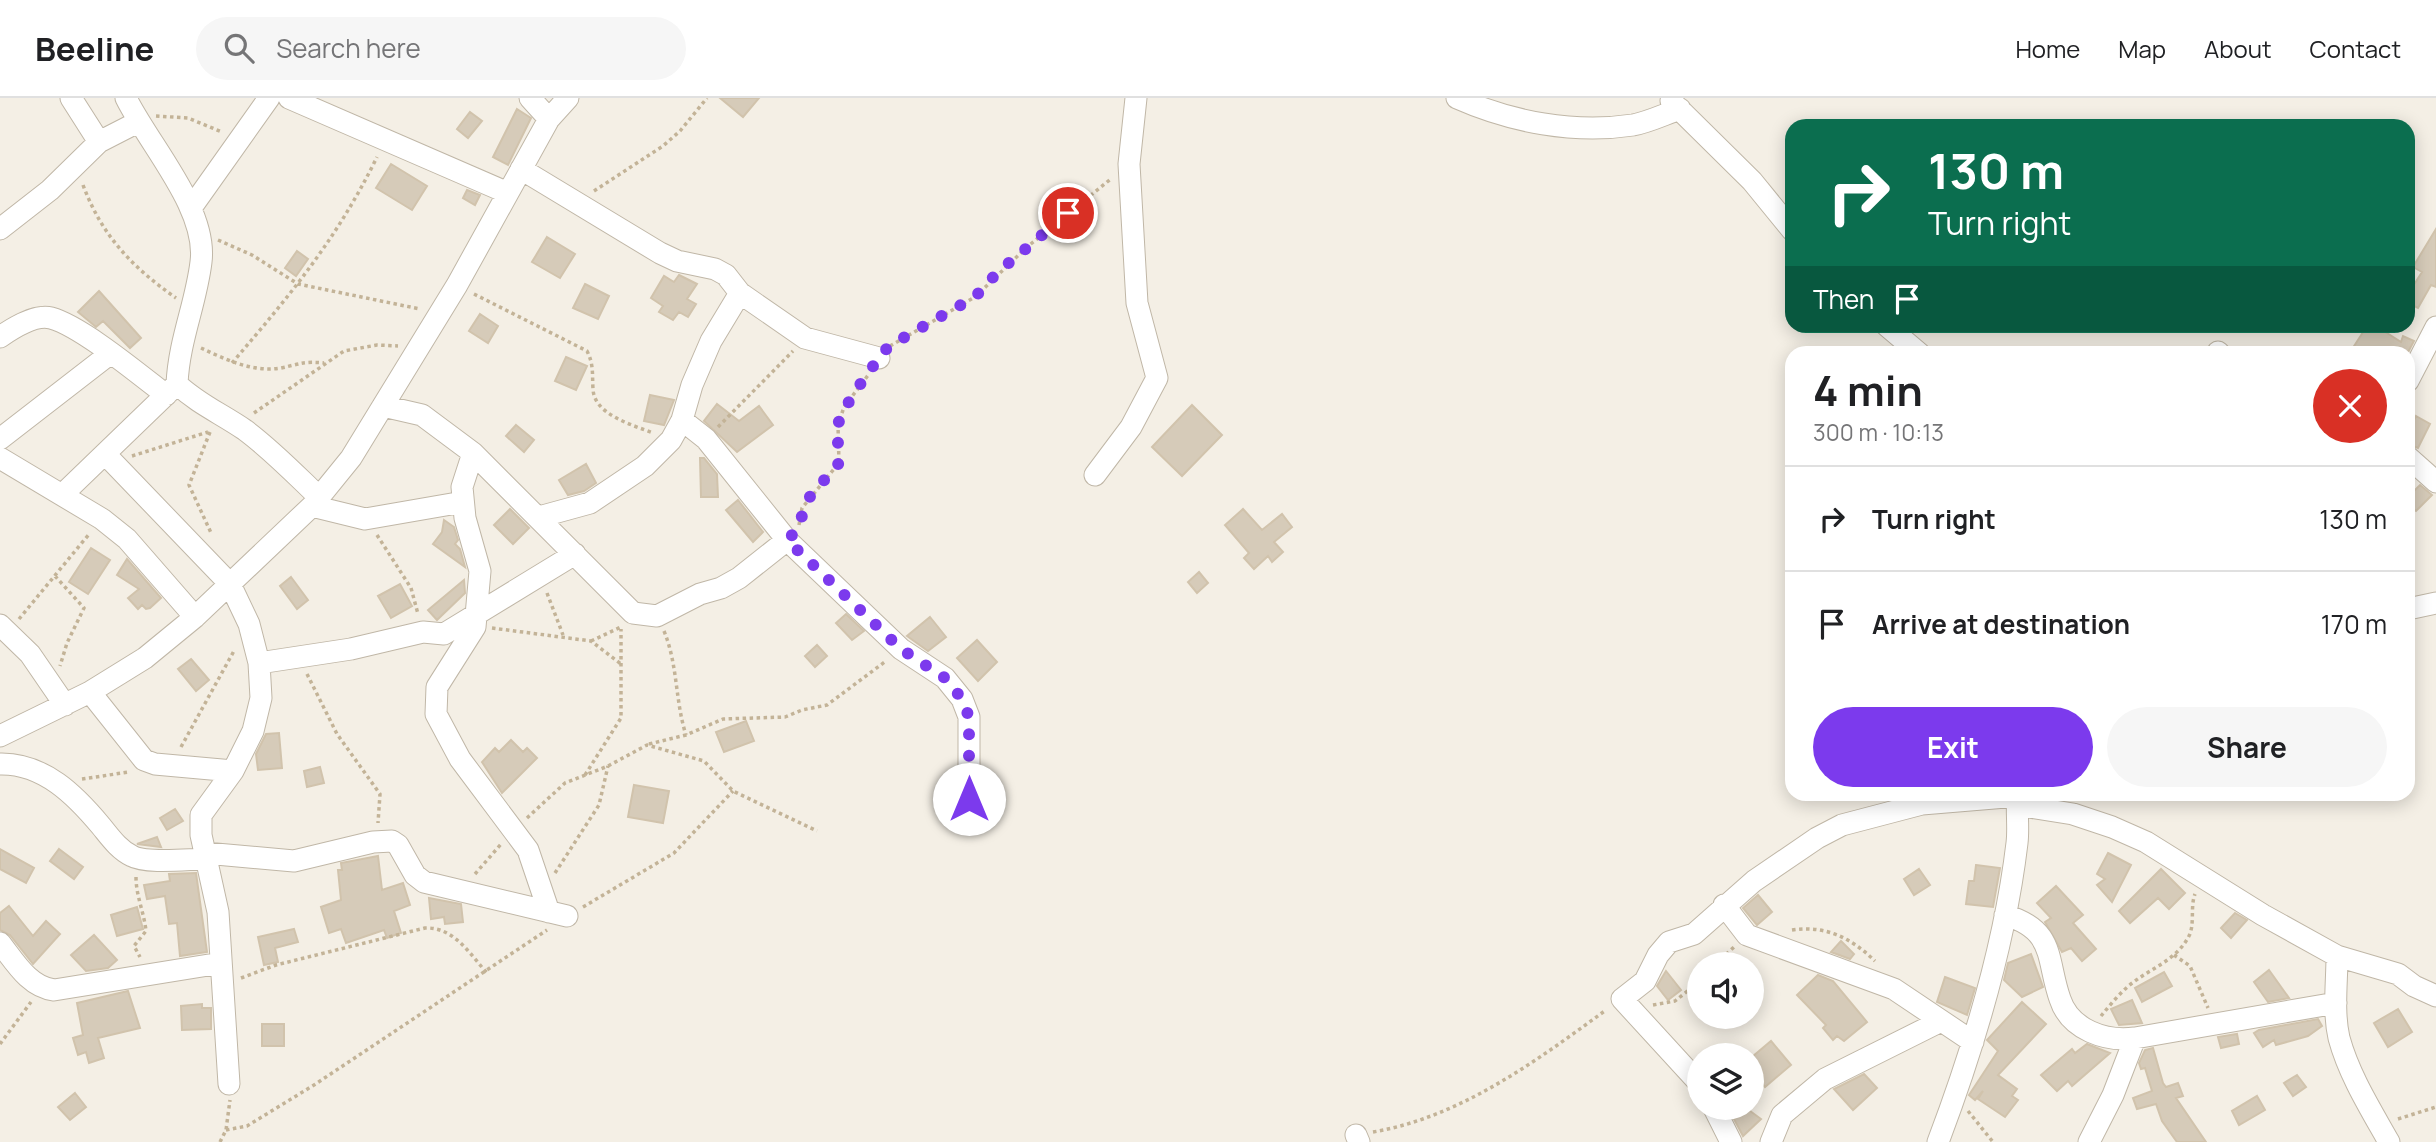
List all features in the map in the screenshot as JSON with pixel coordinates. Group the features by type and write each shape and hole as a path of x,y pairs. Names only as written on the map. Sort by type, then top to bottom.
{"street":[{"path":"71,98 99,142"},
{"path":"191,208 269,98"},
{"path":"289,98 508,193"},
{"path":"530,98 549,119"},
{"path":"0,736 60,697 90,692 145,658 195,617 315,501 351,458 457,285 549,119 568,98"},
{"path":"1095,475 1131,427 1157,378 1137,303 1129,164 1136,98"},
{"path":"1457,98 1486,111 1565,126 1636,124 1674,104 1752,181 1785,221"},
{"path":"0,229 50,190 133,112 191,208 200,233 201,262 172,389 110,459 62,494"},
{"path":"522,169 677,261 726,275 740,293 805,338 879,358"},
{"path":"539,517 590,503 645,466 671,440 682,420 692,385 711,341 740,293"},
{"path":"0,337 34,319 49,317 239,426 273,452 315,501 365,519 463,502"},
{"path":"2415,368 2436,327"},
{"path":"1894,333 1910,346"},
{"path":"4,427 111,354"},
{"path":"383,406 422,415 473,453 633,613 657,616 739,578 787,540"},
{"path":"682,420 706,439 787,540 901,649 945,678 962,699 969,717 969,799"},
{"path":"473,453 462,487 463,502 480,571 475,620 437,687 436,714 460,759 528,850 554,907"},
{"path":"0,458 102,519 146,559 195,617"},
{"path":"110,459 230,584 249,625 259,663 259,716 233,771 201,815 201,835 218,912 229,1084"},
{"path":"2415,463 2436,482"},
{"path":"259,663 299,659 423,632 444,634 475,620 575,554"},
{"path":"2415,608 2436,603"},
{"path":"4,628 60,697"},
{"path":"90,692 145,760 233,771"},
{"path":"0,764 33,771 57,782 76,797 119,846 134,858 206,856 294,861 373,842 395,843 418,879 499,901 554,907"},
{"path":"1687,1070 1628,1006 1658,955 1669,942 1693,934 1724,905 1808,844 1842,825 1922,804 1970,801"},
{"path":"1938,1142 1973,1042 2005,915 2017,841 2018,801"},
{"path":"2028,801 2112,827 2204,876 2263,915 2337,956 2398,974 2414,986 2436,996"},
{"path":"1724,905 1747,935 1875,981 1973,1042"},
{"path":"2005,915 2033,927 2043,939 2051,953 2059,999 2066,1012 2089,1032 2120,1040 2336,1003"},
{"path":"0,943 40,989 54,990 152,973 222,974"},
{"path":"2337,956 2336,1003 2339,1038 2358,1086 2385,1134"},
{"path":"1771,1142 1782,1115 1825,1079 1941,1021"},
{"path":"2089,1142 2113,1095 2135,1038"},
{"path":"1719,1120 1730,1140 1752,1142"}],"path":[{"path":"583,203 604,182 655,153 680,131 707,98"},
{"path":"133,112 171,114 188,118 240,140"},
{"path":"232,363 298,284 349,213 386,138"},
{"path":"76,164 95,215 116,245 148,279 189,307"},
{"path":"787,540 797,530 808,499 839,463 838,425 844,407 862,387 889,346 975,297 1027,247 1129,164"},
{"path":"200,233 252,255 298,284 359,294 439,314"},
{"path":"457,285 518,319 587,351 594,371 592,386 597,401 614,417 671,440"},
{"path":"706,439 805,338"},
{"path":"182,339 232,363 274,368 298,362 326,363"},
{"path":"110,459 239,426 344,351 363,346 418,348"},
{"path":"210,432 189,485 206,527 218,544"},
{"path":"4,628 55,576 102,519"},
{"path":"365,519 411,588 423,632"},
{"path":"540,575 563,636"},
{"path":"55,576 84,608 67,643 60,697"},
{"path":"585,775 621,718 621,627 618,599"},
{"path":"657,616 675,661 680,717 686,735"},
{"path":"475,620 591,641 621,664"},
{"path":"173,765 249,625"},
{"path":"591,641 621,627"},
{"path":"461,889 514,828 547,802 565,783 608,766 647,745 686,735 723,719 785,717 827,705 901,649"},
{"path":"299,659 337,734 380,794 381,811 373,842"},
{"path":"647,745 704,761 733,791 817,831"},
{"path":"57,782 109,773 125,774 145,760"},
{"path":"554,907 599,805 608,766"},
{"path":"226,1130 247,1126 486,973 554,907 674,852 733,791"},
{"path":"134,858 137,897 144,912 146,931 134,946 152,973"},
{"path":"2089,1032 2134,982 2174,955 2191,932 2192,903 2204,876"},
{"path":"222,974 276,965 438,927 447,932 486,973"},
{"path":"1729,952 1747,935"},
{"path":"2174,955 2190,966 2213,1024"},
{"path":"0,1044 40,989"},
{"path":"1357,1139 1431,1116 1500,1083 1628,1006 1675,1001 1687,992"},
{"path":"220,1142 226,1130 229,1084"},
{"path":"1956,1096 1993,1142"},
{"path":"2385,1134 2436,1107"}],"building":[{"path":"720,98 759,98 743,117"},
{"path":"517,109 531,118 508,165 493,157"},
{"path":"470,112 482,121 468,138 457,129"},
{"path":"391,164 427,186 412,210 376,188"},
{"path":"467,190 480,195 475,205 463,198"},
{"path":"2436,229 2436,287 2431,285 2418,308 2415,306 2415,283 2422,272 2415,268"},
{"path":"547,237 575,254 560,278 532,262"},
{"path":"297,251 308,259 296,276 285,268"},
{"path":"679,275 697,284 687,299 696,304 688,317 679,312 673,320 659,312 663,306 651,298 664,276 674,282"},
{"path":"585,284 609,296 598,319 573,308"},
{"path":"99,291 141,338 130,348 103,321 96,327 78,312"},
{"path":"480,314 498,326 488,343 469,331"},
{"path":"2362,333 2387,333 2401,342 2403,336 2414,341 2411,346 2354,346"},
{"path":"566,357 587,366 576,390 555,381"},
{"path":"650,395 674,400 664,425 644,421"},
{"path":"717,404 739,421 759,406 773,425 737,452 704,421"},
{"path":"1192,405 1222,435 1182,476 1152,447"},
{"path":"2416,416 2430,424 2418,448 2415,447"},
{"path":"516,425 534,440 524,452 506,436"},
{"path":"700,458 704,458 717,474 718,497 701,497"},
{"path":"586,464 596,483 584,491 568,495 559,480"},
{"path":"2420,485 2432,495 2416,511 2415,510 2415,490"},
{"path":"738,500 763,532 753,542 726,510"},
{"path":"510,509 529,528 513,544 494,525"},
{"path":"1243,509 1262,530 1282,514 1292,527 1274,542 1283,552 1272,562 1268,556 1254,569 1244,558 1249,553 1225,525"},
{"path":"444,520 454,527 458,540 455,544 460,549 465,567 433,544 442,532"},
{"path":"91,548 110,560 88,594 69,582"},
{"path":"127,559 161,598 150,608 146,609 142,605 138,609 128,598 139,589 117,575"},
{"path":"1199,572 1208,583 1197,593 1188,582"},
{"path":"291,577 308,600 297,609 280,586"},
{"path":"464,580 465,593 437,620 428,610"},
{"path":"400,584 412,606 391,618 378,596"},
{"path":"846,614 864,631 852,640 836,623"},
{"path":"930,617 946,637 928,651 907,636"},
{"path":"977,640 997,662 978,681 957,658"},
{"path":"817,645 827,656 815,667 805,656"},
{"path":"191,659 209,680 196,691 178,669"},
{"path":"746,721 754,741 724,752 716,732"},
{"path":"279,733 282,768 258,770 256,754 266,734"},
{"path":"511,740 523,752 527,748 537,758 502,793 482,762 495,748 499,752"},
{"path":"320,767 324,783 307,787 304,771"},
{"path":"634,785 669,791 663,823 628,817"},
{"path":"175,809 183,821 167,830 160,818"},
{"path":"157,837 161,847 137,844"},
{"path":"0,849 34,868 26,883 0,869"},
{"path":"59,849 83,867 74,879 50,861"},
{"path":"2108,853 2131,865 2112,902 2097,885 2105,879 2097,874"},
{"path":"378,856 382,890 403,883 410,905 394,911 401,933 387,938 384,930 346,943 341,929 329,933 321,907 341,900 338,870 342,870 341,863"},
{"path":"1976,865 2000,868 1993,907 1966,904 1969,881 1974,881"},
{"path":"1919,869 1930,885 1914,895 1904,879"},
{"path":"2161,869 2185,893 2169,909 2158,898 2130,923 2119,911"},
{"path":"196,873 207,952 180,956 177,923 169,924 165,896 147,899 144,885 170,881 169,874"},
{"path":"2056,886 2083,915 2073,923 2096,949 2082,961 2071,948 2062,952 2045,922 2051,918 2037,903"},
{"path":"1758,895 1772,912 1757,925 1743,908"},
{"path":"429,898 461,904 463,922 445,924 444,917 431,919"},
{"path":"9,906 33,936 46,921 60,934 33,964 10,935 0,930 0,913"},
{"path":"137,907 143,929 117,936 111,915"},
{"path":"2235,913 2247,920 2231,938 2221,928"},
{"path":"294,929 298,942 275,948 278,962 264,965 258,937"},
{"path":"94,935 117,960 108,968 86,971 71,955"},
{"path":"1841,941 1854,954 1850,959 1831,952"},
{"path":"2031,954 2043,987 2022,997 2004,980 2008,963"},
{"path":"2269,970 2289,998 2268,1002 2254,982"},
{"path":"1666,971 1681,990 1668,1000 1657,986"},
{"path":"2164,972 2172,986 2142,1002 2135,988"},
{"path":"1818,975 1833,981 1867,1022 1844,1041 1837,1036 1833,1040 1823,1028 1826,1025 1797,995"},
{"path":"1945,977 1975,988 1967,1015 1937,1002"},
{"path":"128,991 140,1028 98,1038 104,1058 89,1063 86,1052 78,1055 73,1038 83,1035 77,1003"},
{"path":"2132,1000 2142,1023 2119,1025 2111,1009"},
{"path":"2022,1002 2046,1024 1998,1075 2017,1089 2012,1096 2018,1100 2005,1117 1978,1099 1983,1091 1975,1100 1969,1095 1998,1051 1987,1040"},
{"path":"202,1004 202,1008 211,1008 211,1029 182,1030 181,1006"},
{"path":"2398,1009 2412,1032 2388,1047 2374,1023"},
{"path":"2318,1019 2322,1026 2308,1036 2276,1045 2274,1040 2263,1047 2254,1033 2259,1030"},
{"path":"262,1024 284,1024 284,1046 262,1046"},
{"path":"2237,1034 2239,1044 2221,1048 2218,1037"},
{"path":"1771,1041 1791,1065 1765,1087 1764,1086 1764,1047"},
{"path":"2087,1044 2110,1053 2072,1086 2068,1081 2057,1091 2041,1075 2072,1049 2075,1053"},
{"path":"2153,1048 2163,1083 2166,1087 2178,1083 2183,1096 2176,1098 2206,1142 2177,1142 2162,1121 2156,1104 2137,1109 2133,1098 2152,1091 2145,1068 2141,1069 2139,1063 2145,1050"},
{"path":"1864,1074 1877,1088 1853,1110 1834,1089"},
{"path":"2297,1075 2306,1087 2293,1096 2284,1083"},
{"path":"75,1093 86,1107 70,1120 58,1107"},
{"path":"2257,1096 2265,1110 2239,1125 2232,1111"},
{"path":"1735,1120 1760,1120 1743,1136"}],"route":[{"path":"969,799 969,717 962,699 945,678 901,649 787,540 797,530 802,508 808,499 836,470 840,454 838,425 844,407 862,387 889,346 975,297 997,273 1068,213"}]}
